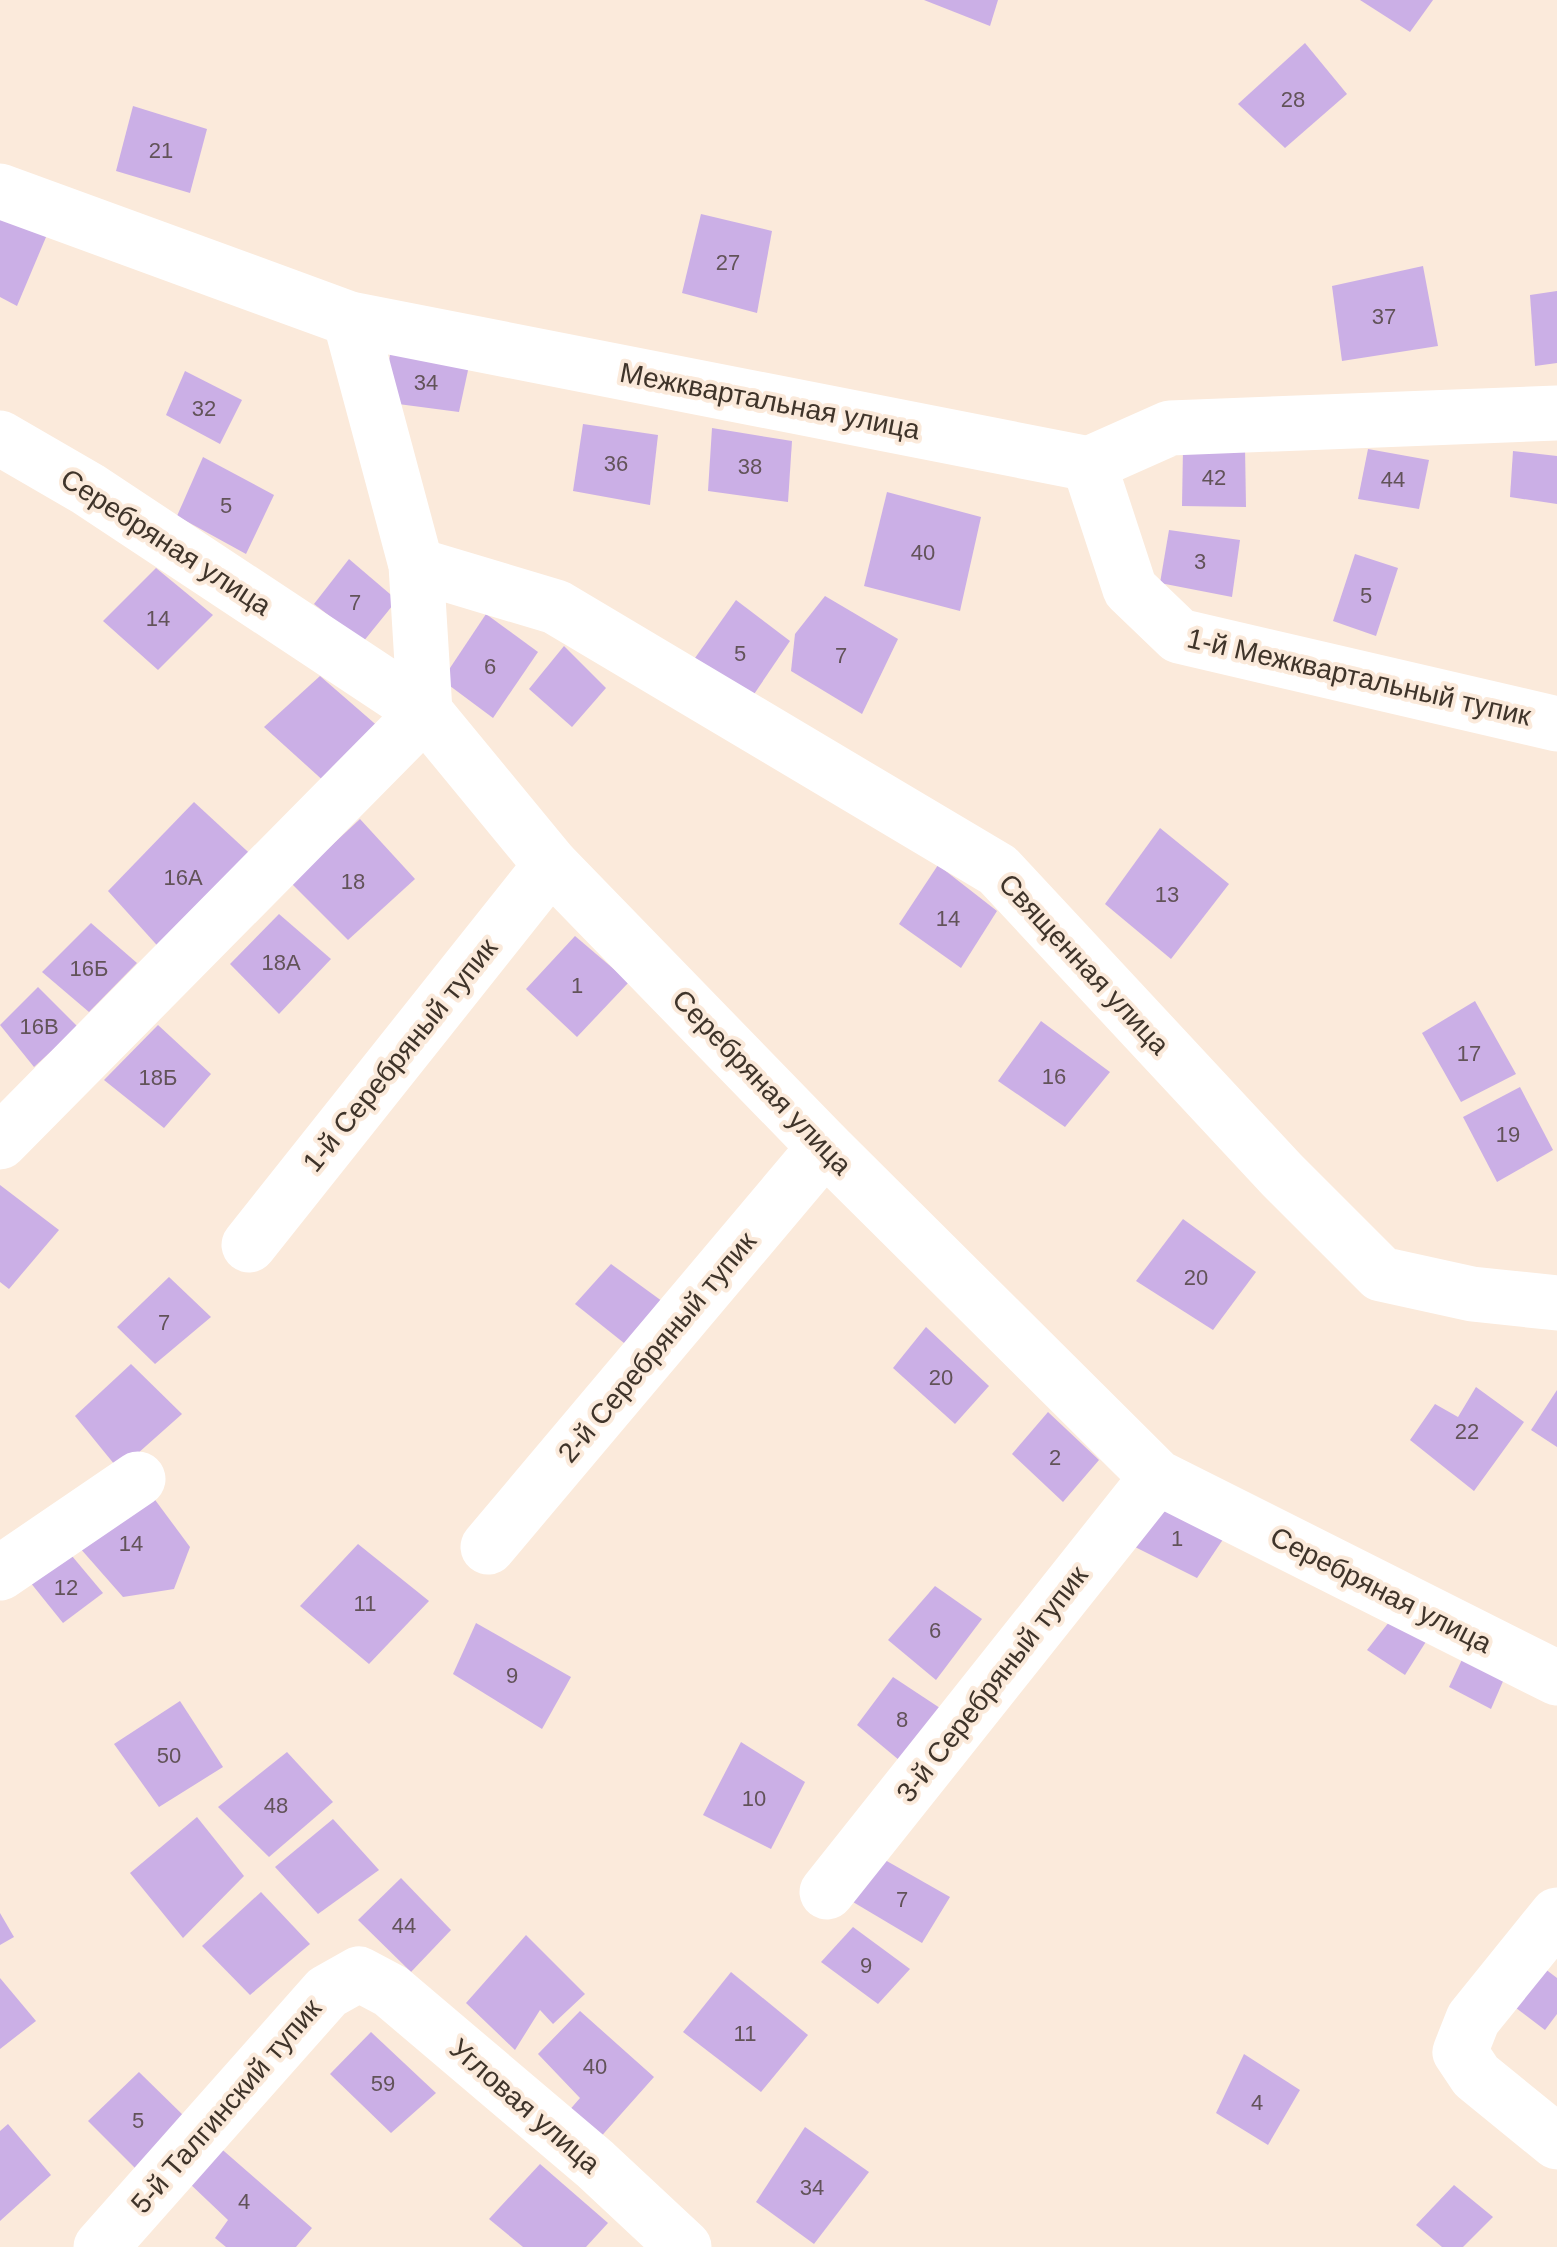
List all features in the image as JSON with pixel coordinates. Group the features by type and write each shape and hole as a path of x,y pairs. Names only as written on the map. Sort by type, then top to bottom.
{"street":[{"name":"Межквартальная улица","path":"0,192 350,318 1089,464"},
{"path":"0,1142 425,712 416,565 350,318"},
{"path":"1089,464 1170,428 1557,413"},
{"name":"Серебряная улица","path":"0,438 88,488 425,712 551,865 825,1147 1156,1477 1557,1678"},
{"name":"1-й Межквартальный тупик","path":"1089,464 1130,588 1178,636 1557,724"},
{"name":"Священная улица","path":"416,565 556,607 998,870 1282,1175 1381,1274 1472,1294 1557,1303"},
{"name":"1-й Серебряный тупик","path":"249,1245 551,865"},
{"name":"2-й Серебряный тупик","path":"488,1547 825,1147"},
{"name":"3-й Серебряный тупик","path":"828,1892 1156,1477"},
{"path":"0,1572 138,1480"},
{"path":"1557,1916 1473,2019 1460,2052 1476,2076 1557,2142"},
{"name":"Угловая улица","path":"359,1974 391,1991 595,2164 675,2245"},
{"name":"5-й Талгинский тупик","path":"101,2247 327,1992 359,1974"}],"building":[{"path":"924,0 998,0 990,26"},
{"path":"1360,0 1433,0 1410,32"},
{"path":"1305,43 1347,94 1285,148 1238,104"},
{"path":"133,106 207,129 190,193 116,171"},
{"path":"0,208 49,230 17,306 0,297"},
{"path":"701,214 772,231 757,313 682,293"},
{"path":"1423,266 1438,346 1342,361 1332,286"},
{"path":"1557,291 1557,363 1535,366 1530,295"},
{"path":"391,348 470,361 459,412 383,402"},
{"path":"185,371 242,400 220,444 166,415"},
{"path":"583,424 658,435 650,505 573,491"},
{"path":"712,428 792,441 788,502 708,491"},
{"path":"1245,447 1246,507 1182,506 1183,448"},
{"path":"1368,449 1429,460 1419,509 1358,499"},
{"path":"1513,451 1557,456 1557,504 1510,497"},
{"path":"203,457 274,495 246,554 177,516"},
{"path":"887,492 981,517 960,611 864,586"},
{"path":"1169,530 1240,540 1232,597 1160,583"},
{"path":"1355,554 1398,568 1376,636 1333,621"},
{"path":"349,559 397,600 363,642 314,604"},
{"path":"156,568 213,615 158,670 103,621"},
{"path":"825,596 898,639 862,714 791,671 795,634"},
{"path":"736,600 790,641 748,703 690,665"},
{"path":"486,614 538,652 493,718 442,680"},
{"path":"564,646 606,688 572,727 529,689"},
{"path":"320,676 381,729 327,784 264,727"},
{"path":"194,802 259,862 164,953 108,891"},
{"path":"360,819 415,879 348,940 291,883"},
{"path":"1160,828 1229,884 1171,959 1105,904"},
{"path":"938,865 997,911 961,968 899,924"},
{"path":"279,914 331,959 279,1014 230,964"},
{"path":"91,923 137,963 89,1012 42,972"},
{"path":"575,936 629,982 577,1037 526,989"},
{"path":"38,987 78,1027 34,1067 0,1025"},
{"path":"1475,1001 1516,1074 1461,1102 1422,1033"},
{"path":"1041,1021 1110,1072 1065,1127 998,1081"},
{"path":"158,1025 211,1074 164,1128 104,1080"},
{"path":"1520,1087 1553,1150 1497,1182 1463,1117"},
{"path":"0,1185 59,1230 9,1289 0,1282"},
{"path":"1183,1219 1256,1272 1213,1330 1136,1281"},
{"path":"611,1264 666,1304 629,1347 575,1304"},
{"path":"169,1277 211,1317 155,1364 117,1327"},
{"path":"926,1327 989,1386 955,1424 893,1368"},
{"path":"131,1364 182,1414 119,1470 75,1416"},
{"path":"1476,1387 1524,1422 1474,1491 1410,1440 1435,1404 1458,1417"},
{"path":"1557,1390 1557,1447 1531,1430"},
{"path":"1048,1412 1099,1460 1063,1502 1012,1454"},
{"path":"147,1489 190,1547 174,1589 123,1597 72,1539"},
{"path":"1155,1492 1228,1532 1197,1578 1127,1543"},
{"path":"358,1544 429,1601 369,1664 300,1606"},
{"path":"72,1556 103,1593 63,1623 30,1582"},
{"path":"935,1586 982,1619 936,1680 888,1640"},
{"path":"1393,1617 1427,1640 1405,1675 1367,1650"},
{"path":"476,1623 571,1677 542,1729 453,1674"},
{"path":"1467,1649 1507,1672 1491,1709 1449,1687"},
{"path":"893,1677 946,1712 905,1765 857,1725"},
{"path":"180,1701 223,1767 159,1807 114,1744"},
{"path":"741,1742 805,1782 771,1849 703,1815"},
{"path":"287,1752 333,1802 269,1857 218,1807"},
{"path":"197,1817 244,1876 183,1938 130,1873"},
{"path":"333,1819 379,1870 318,1914 275,1867"},
{"path":"885,1860 950,1897 922,1943 853,1902"},
{"path":"401,1878 451,1930 411,1972 358,1920"},
{"path":"261,1892 310,1944 250,1995 202,1946"},
{"path":"0,1913 14,1937 0,1945"},
{"path":"853,1927 910,1969 878,2004 821,1962"},
{"path":"526,1935 585,1994 553,2024 540,2010 515,2050 466,2003"},
{"path":"1540,1965 1557,1978 1557,2014 1545,2030 1508,2002"},
{"path":"731,1972 808,2035 761,2092 683,2032"},
{"path":"0,1978 36,2021 0,2049"},
{"path":"580,2011 654,2077 597,2141 567,2113 580,2098 538,2054"},
{"path":"371,2032 436,2093 391,2133 330,2074"},
{"path":"1244,2054 1300,2090 1268,2145 1216,2113"},
{"path":"139,2072 187,2119 136,2169 88,2121"},
{"path":"8,2124 51,2175 0,2221 0,2131"},
{"path":"805,2127 869,2172 814,2244 756,2202"},
{"path":"217,2145 312,2228 296,2247 226,2247 215,2238 228,2220 188,2182"},
{"path":"540,2164 608,2223 586,2247 523,2247 489,2219"},
{"path":"1454,2185 1493,2217 1463,2247 1442,2247 1416,2225"}]}
